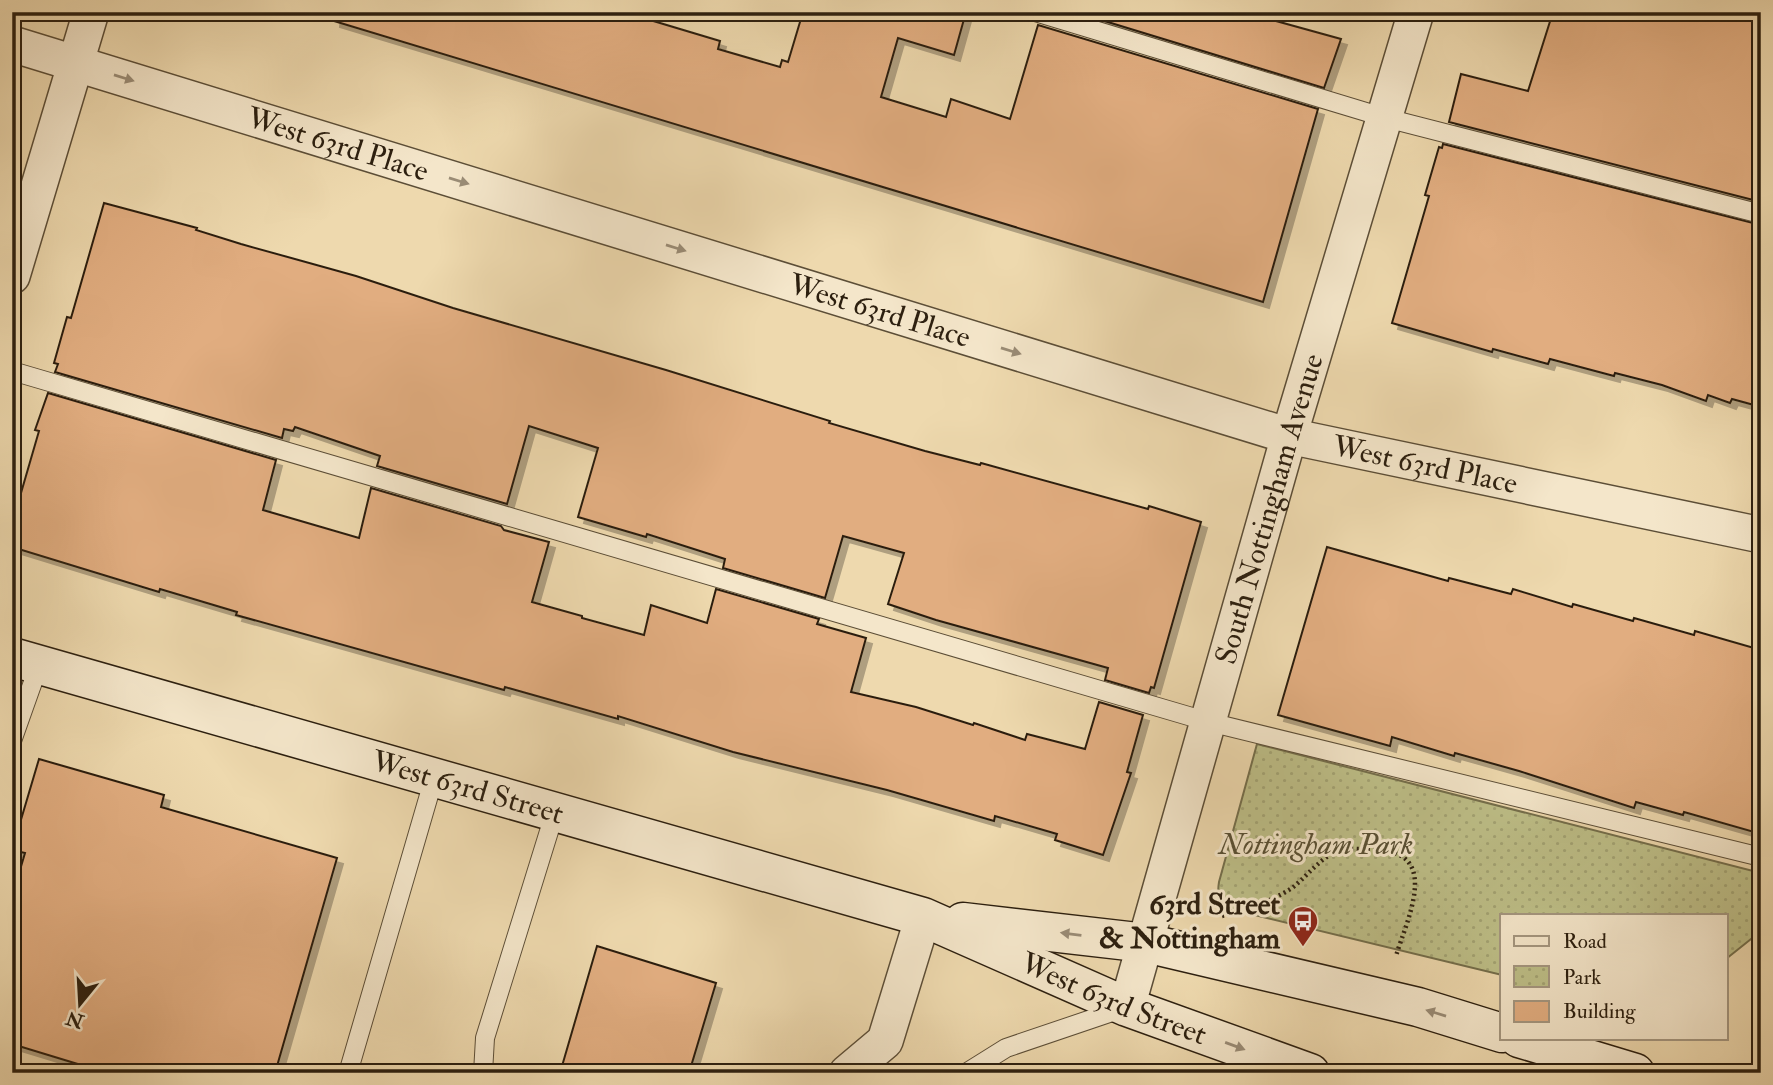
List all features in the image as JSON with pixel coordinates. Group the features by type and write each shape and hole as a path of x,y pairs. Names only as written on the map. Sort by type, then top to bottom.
{"main road":[{"name":"West 63rd Street","path":"26,661 923,917 1127,1007 1310,1073"},
{"name":"West 63rd Street","path":"923,917 1146,943 1418,1007 1500,1032"},
{"path":"1526,1040 1635,1073"}],"street":[{"path":"12,276 90,12"},
{"name":"South Nottingham Avenue","path":"1127,1007 1289,436 1416,12"},
{"name":"West 63rd Place","path":"12,44 1289,436 1761,535"},
{"path":"847,1073 885,1041 923,917"}],"lane":[{"path":"1035,12 1386,118 1761,214"},
{"path":"12,371 1209,722 1761,857"},
{"path":"12,741 26,661"},
{"path":"348,1073 434,778"},
{"path":"483,1073 485,1038 555,812"},
{"path":"966,1073 1006,1048 1127,1007"}],"path":[{"path":"1222,916 1278,896 1334,852 1344,849 1382,850 1400,855 1408,862 1417,885 1396,956"}],"green space":[{"name":"Nottingham Park","path":"1257,744 1761,873 1761,931 1728,957 1728,914 1500,914 1500,975 1230,909 1219,898 1219,882"}],"building":[{"path":"335,12 652,12 650,20 720,41 718,49 780,67 782,60 788,62 803,12 966,12 954,55 898,38 881,97 946,117 951,99 1010,119 1038,25 1318,109 1263,302 334,21"},
{"path":"1075,12 1279,12 1276,21 1341,39 1324,88"},
{"path":"1553,12 1761,12 1761,202 1449,122 1461,74 1528,91"},
{"path":"1443,144 1761,225 1761,387 1754,405 1732,399 1730,403 1708,395 1706,401 1662,385 1615,373 1614,376 1550,359 1548,364 1493,349 1492,352 1392,323 1429,196 1425,195 1439,147 1442,148"},
{"path":"104,203 356,276 925,451 980,465 981,463 1148,509 1149,506 1201,522 1154,688 1151,687 1149,693 1105,680 1108,668 888,604 904,553 843,536 825,598 723,568 725,559 647,534 646,537 578,517 598,448 529,426 507,504 377,466 380,456 295,427 293,431 284,429 282,438 55,372 58,364 54,363 67,317 71,318"},
{"path":"48,393 276,460 263,510 359,538 371,488 549,542 532,602 582,618 644,635 651,605 707,623 716,589 819,619 817,624 866,638 851,692 916,707 973,725 974,723 1025,740 1027,734 1085,749 1099,702 1143,715 1127,772 1131,773 1103,855 1055,840 1057,834 995,816 994,821 887,790 733,752 618,716 618,719 505,687 504,690 236,615 237,612 160,589 159,592 12,547 12,524 39,431 35,430"},
{"path":"1327,547 1448,581 1449,578 1511,594 1513,589 1572,607 1573,604 1633,621 1634,618 1694,635 1695,631 1761,650 1761,834 1684,812 1683,815 1636,802 1634,808 1519,771 1455,753 1454,756 1392,737 1390,746 1278,715"},
{"path":"39,759 164,795 161,807 337,858 275,1073 79,1073 81,1065 12,1044 12,897 25,853 12,850"},
{"path":"597,946 716,983 689,1073 560,1073"}],"railway":[{"path":"1751,1073 1761,1065"}],"place":[{"name":"63rd Street & Nottingham","path":"1303,948"}]}
